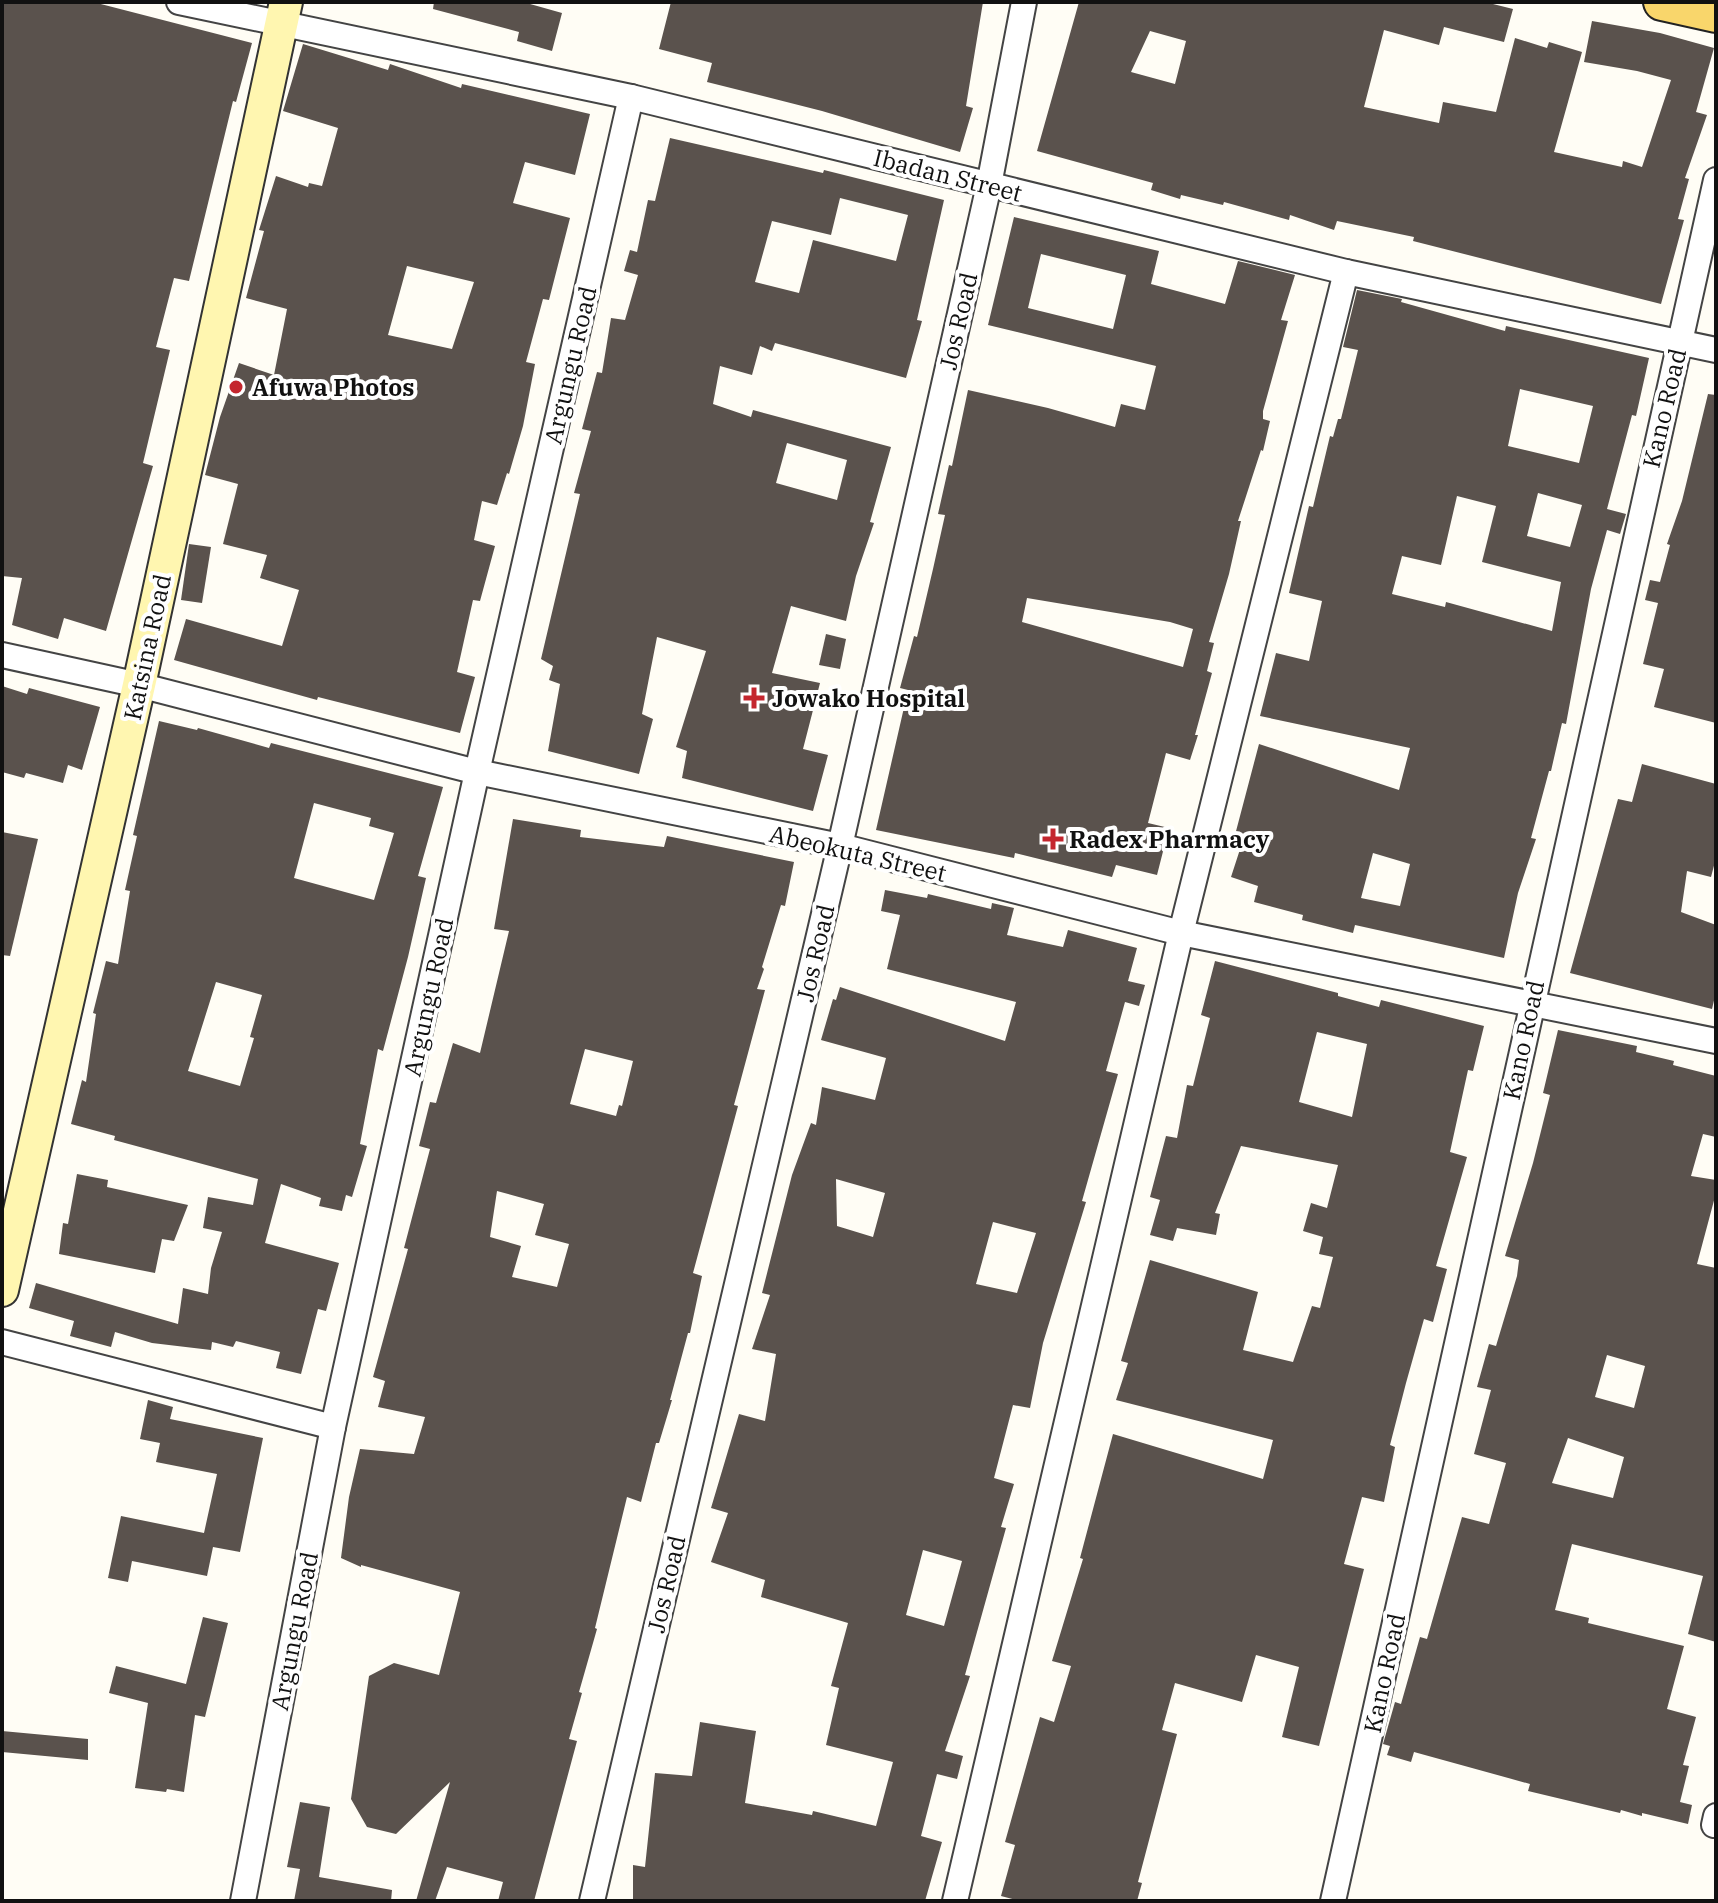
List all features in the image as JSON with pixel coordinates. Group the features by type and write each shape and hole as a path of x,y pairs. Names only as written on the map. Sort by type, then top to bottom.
{"main road":[{"path":"1662,2 1716,14"}],"street":[{"name":"Ibadan Street","path":"179,2 284,12 1346,272 1716,350"},
{"name":"Jos Road","path":"592,1901 840,846 989,185 1024,2"},
{"name":"Katsina Road","path":"2,1290 139,685 284,12"},
{"name":"Argungu Road","path":"243,1901 333,1427 477,772 631,97"},
{"name":"Kano Road","path":"1333,1901 1716,180"},
{"path":"955,1901 1181,933 1346,272"},
{"name":"Abeokuta Street","path":"2,655 139,685 477,772 840,846 1181,933 1716,1041"},
{"path":"2,1342 333,1427"}],"building":[{"path":"2,2 93,2 252,43 236,102 233,101 189,281 174,278 156,347 170,350 143,463 153,466 106,631 64,618 58,639 12,625 22,578 2,576"},
{"path":"434,2 523,2 562,13 552,51 517,41 519,32 433,9"},
{"path":"671,2 983,2 966,106 973,108 960,152 822,111 707,82 712,63 659,49"},
{"path":"1079,2 1485,2 1513,9 1504,42 1444,27 1439,45 1384,30 1364,107 1439,123 1443,102 1496,112 1515,38 1547,48 1549,42 1582,52 1554,152 1622,167 1623,161 1642,167 1671,80 1584,62 1592,21 1660,33 1714,48 1696,112 1707,115 1685,178 1689,179 1678,219 1684,220 1661,304 1413,241 1414,237 1337,221 1334,230 1290,215 1289,220 1224,202 1223,205 1181,195 1180,199 1151,190 1153,183 1037,151","holes":["1150,31 1186,41 1175,84 1131,72"]},
{"path":"303,44 388,70 390,64 461,88 462,84 590,114 575,175 525,162 513,203 570,218 549,300 543,299 526,362 535,364 523,426 509,474 497,505 482,501 474,540 495,546 480,601 473,600 457,672 475,677 460,733 318,697 317,700 174,660 186,619 282,646 299,590 260,578 267,555 223,544 238,484 205,475 220,417 239,363 274,375 287,309 246,298 264,231 259,230 276,176 308,187 309,183 322,186 338,128 283,111","holes":["407,266 474,282 452,349 388,335"]},
{"path":"670,138 823,173 824,170 944,200 917,320 922,321 906,378 775,343 772,351 760,346 752,375 720,366 713,404 751,417 753,410 891,447 870,522 874,523 856,576 846,621 791,606 772,673 820,683 803,749 828,755 813,811 682,778 687,751 676,747 706,651 657,637 642,714 653,719 639,774 548,751 560,684 549,680 553,666 541,659 580,494 574,493 591,431 582,429 597,372 602,373 611,318 625,320 638,275 624,271 630,250 637,252 648,200 655,201","holes":["840,198 908,215 896,261 813,240 799,293 755,282 772,221 831,235","787,443 847,460 837,500 776,483"]},
{"path":"1014,217 1159,251 1151,284 1225,304 1238,261 1295,275 1281,320 1288,321 1263,411 1263,419 1270,421 1263,451 1238,521 1241,521 1229,574 1209,642 1214,643 1207,671 1212,673 1195,735 1198,735 1190,760 1166,753 1148,823 1169,828 1157,875 1116,865 1112,877 1015,853 1014,858 876,830 908,690 900,688 914,636 917,637 933,569 945,515 938,514 968,390 1115,427 1121,404 1145,410 1156,366 988,325","holes":["1041,254 1126,275 1113,329 1028,308","1027,598 1170,622 1193,629 1183,667 1022,622"]},
{"path":"1357,290 1402,299 1401,302 1505,331 1506,326 1649,358 1636,416 1632,415 1607,509 1626,514 1620,534 1607,530 1591,589 1566,724 1562,723 1531,838 1536,839 1518,893 1504,958 1355,925 1353,933 1302,920 1303,915 1254,902 1258,886 1231,877 1244,837 1235,835 1259,744 1399,790 1410,748 1260,716 1276,653 1309,661 1322,601 1289,593 1309,506 1313,507 1330,436 1333,437 1338,419 1341,419 1358,350 1343,347","holes":["1520,389 1593,406 1579,463 1508,446","1538,493 1582,505 1570,547 1527,536","1457,496 1496,506 1482,562 1561,582 1552,631 1446,602 1445,607 1392,594 1402,556 1441,565","1373,853 1410,864 1400,906 1361,898"]},
{"path":"1708,394 1716,395 1716,723 1654,707 1664,669 1643,664 1658,603 1645,600 1650,580 1660,582 1670,545 1667,544 1682,501"},
{"path":"189,544 211,547 202,603 181,600"},
{"path":"826,634 846,639 840,669 819,665"},
{"path":"2,686 27,694 29,688 100,707 82,770 68,765 63,783 26,773 24,778 2,772"},
{"path":"159,721 198,728 269,748 271,743 443,787 418,876 426,878 408,957 383,1051 378,1049 360,1144 367,1146 352,1197 346,1195 342,1211 319,1206 321,1198 281,1184 265,1243 339,1263 326,1311 318,1309 301,1374 276,1368 280,1352 236,1341 233,1347 212,1342 211,1350 152,1343 115,1332 111,1347 70,1336 74,1321 29,1308 36,1283 178,1324 183,1288 208,1294 211,1268 222,1232 203,1228 208,1197 253,1205 258,1179 114,1140 115,1136 71,1124 82,1080 86,1082 96,1014 93,1013 106,961 118,964 130,891 125,890 137,836 133,835","holes":["314,803 371,818 369,826 394,833 374,900 294,878","216,982 262,995 240,1086 188,1071"]},
{"path":"1642,764 1716,784 1716,858 1711,877 1687,871 1681,912 1716,925 1716,992 1712,1009 1570,973 1618,799 1632,802"},
{"path":"513,819 581,830 580,837 664,847 667,836 794,862 785,906 781,905 762,967 757,989 765,990 734,1105 738,1106 693,1273 702,1276 690,1333 641,1502 627,1497 569,1739 577,1741 534,1901 498,1901 503,1882 447,1867 435,1901 416,1901 450,1782 396,1834 367,1827 351,1799 369,1676 394,1663 439,1675 460,1592 361,1567 341,1558 349,1497 360,1449 414,1454 425,1417 378,1407 385,1381 373,1377 408,1249 404,1248 430,1149 419,1146 430,1102 436,1103 453,1043 480,1053 509,931 494,929","holes":["585,1049 633,1061 622,1106 619,1105 616,1116 570,1104","497,1191 544,1204 535,1235 569,1244 557,1287 512,1277 521,1246 490,1237"]},
{"path":"2,832 38,839 10,956 2,955"},
{"path":"885,890 927,898 928,894 991,909 992,903 1014,908 1007,935 1063,947 1068,930 1137,948 1128,981 1145,985 1139,1006 1125,1002 1106,1071 1118,1074 1082,1201 1086,1202 1043,1343 1030,1408 1013,1405 994,1478 1014,1484 1001,1527 1006,1528 965,1675 970,1676 945,1751 963,1756 957,1779 937,1774 921,1836 942,1842 925,1901 633,1901 633,1865 645,1867 655,1773 692,1776 700,1722 756,1731 745,1803 812,1815 813,1811 876,1826 893,1762 826,1745 839,1688 831,1686 848,1623 761,1597 765,1580 711,1562 728,1513 711,1508 739,1414 765,1421 776,1354 752,1349 770,1295 762,1293 792,1175 811,1123 816,1125 822,1087 875,1100 886,1058 821,1040 833,999 836,1000 840,987 1005,1041 1016,1002 887,969 900,915 881,911","holes":["836,1179 885,1193 873,1237 837,1226","993,1222 1036,1233 1017,1293 976,1284","923,1550 962,1561 944,1626 906,1615"]},
{"path":"1215,961 1338,993 1338,996 1379,1007 1381,1000 1484,1026 1473,1071 1468,1070 1450,1152 1467,1157 1436,1266 1447,1269 1433,1322 1424,1319 1406,1383 1390,1445 1395,1447 1384,1502 1362,1497 1344,1564 1364,1569 1319,1746 1282,1737 1299,1667 1256,1655 1242,1702 1175,1683 1162,1730 1177,1734 1138,1882 1142,1883 1137,1901 1020,1901 1001,1896 1015,1845 1005,1842 1040,1717 1054,1722 1071,1666 1052,1661 1083,1559 1080,1558 1113,1434 1263,1479 1273,1440 1116,1400 1128,1363 1121,1361 1150,1260 1258,1292 1243,1350 1293,1362 1312,1306 1320,1308 1333,1257 1319,1254 1323,1237 1303,1231 1311,1203 1327,1208 1338,1165 1241,1146 1215,1213 1220,1214 1216,1235 1177,1228 1173,1241 1150,1235 1160,1200 1150,1197 1166,1136 1177,1138 1187,1085 1193,1086 1210,1018 1201,1015","holes":["1317,1032 1367,1044 1352,1117 1299,1102"]},
{"path":"1558,1030 1637,1046 1636,1052 1716,1076 1716,1137 1703,1134 1691,1176 1716,1180 1716,1193 1697,1264 1716,1268 1716,1642 1688,1634 1703,1576 1572,1544 1555,1610 1589,1618 1588,1623 1684,1646 1667,1709 1696,1717 1683,1765 1689,1766 1680,1802 1692,1805 1688,1824 1642,1813 1642,1816 1621,1810 1620,1813 1528,1791 1530,1784 1414,1752 1411,1762 1387,1755 1390,1746 1383,1744 1395,1702 1401,1704 1420,1637 1427,1639 1462,1517 1489,1524 1506,1463 1474,1454 1491,1390 1477,1387 1489,1344 1496,1346 1517,1276 1519,1260 1505,1256 1550,1095 1543,1093","holes":["1607,1355 1645,1366 1634,1408 1595,1397","1568,1438 1624,1457 1613,1498 1552,1483"]},
{"path":"77,1174 108,1180 107,1187 188,1205 174,1241 162,1239 155,1273 59,1254 63,1223 68,1224"},
{"path":"148,1400 173,1407 170,1419 263,1438 240,1552 213,1547 207,1576 132,1561 128,1582 108,1578 121,1516 204,1533 217,1474 156,1462 160,1443 140,1439"},
{"path":"203,1617 228,1623 205,1717 195,1715 184,1792 135,1788 148,1703 109,1693 116,1666 186,1684"},
{"path":"2,1731 88,1739 88,1760 2,1752"},
{"path":"300,1802 330,1807 319,1877 392,1890 391,1901 294,1901 300,1869 287,1867"}],"place":[{"name":"Afuwa Photos","path":"236,387"},
{"name":"Jowako Hospital","path":"754,698"},
{"name":"Radex Pharmacy","path":"1053,839"}]}
